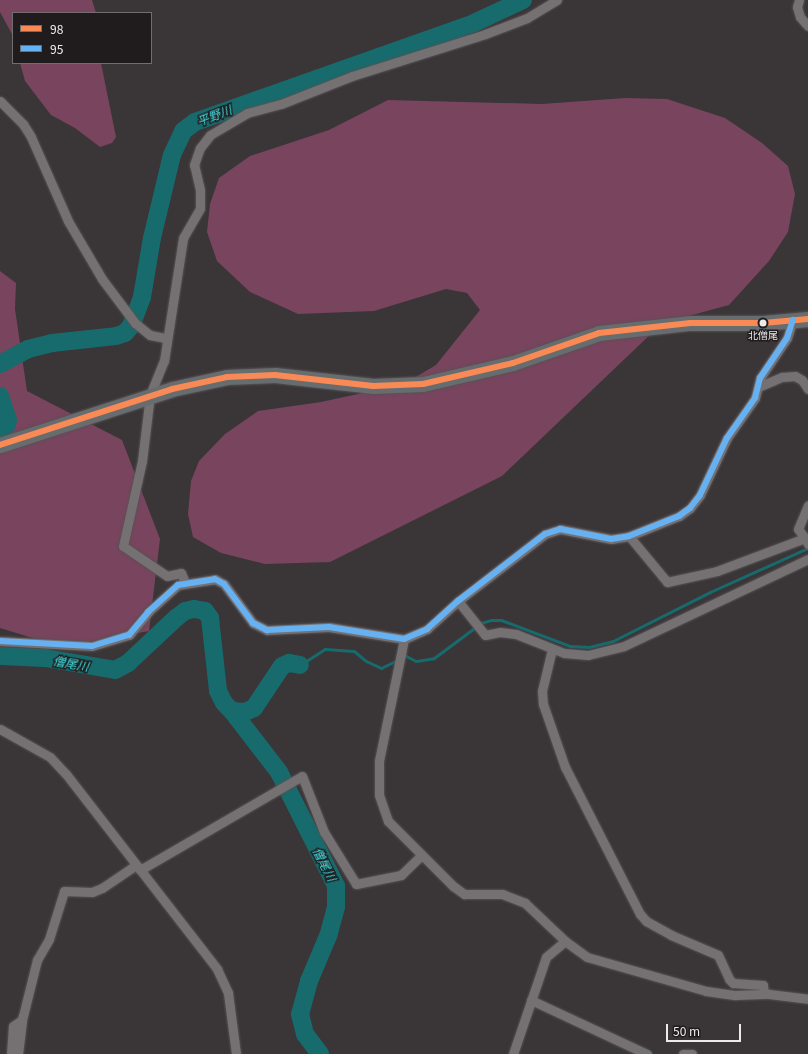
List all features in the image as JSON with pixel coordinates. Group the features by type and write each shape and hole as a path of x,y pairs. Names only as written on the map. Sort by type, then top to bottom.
{"highway":[{"path":"0,445 150,395 200,382 251,376 300,376 372,386 423,384 512,363 599,333 690,323 808,319"}],"street":[{"path":"186,582 181,572 167,576 123,546 142,461 150,395 164,361 166,338 183,238 200,208 194,165 200,148 210,135 247,113 282,104 352,76 485,34 527,18 558,0"},
{"path":"799,0 797,7 800,17 808,26"},
{"path":"0,101 23,124 31,137 68,221 102,279 135,323 150,335 166,338"},
{"path":"0,641 92,646 129,635 169,591 186,582 215,580 224,584 253,623 267,630 328,627 404,639 427,629 458,601 545,534 560,529 611,539 629,536 679,516 690,508 700,495 727,438 755,398 768,362 787,338 793,320"},
{"path":"758,387 782,377 795,376 802,380 808,389"},
{"path":"629,536 667,582 717,571 806,541 798,530 808,506"},
{"path":"458,601 485,635 500,632 516,634 564,653 588,656 607,652 808,560"},
{"path":"404,639 379,761 379,795 388,821 464,894 502,894 513,897 525,903 565,941 587,957 706,991 736,995 764,994 808,999"},
{"path":"552,648 542,690 543,704 566,767 640,914 646,921 671,935 718,955 729,979 733,983 763,985 764,994"},
{"path":"0,729 50,757 217,969 228,993 236,1054"},
{"path":"18,1054 22,1020 37,960 48,938 64,890 92,892 102,888 302,776 324,832 356,884 401,875 422,855"},
{"path":"513,1054 546,957 565,941"},
{"path":"531,1000 647,1054"},
{"path":"10,1054 13,1026 22,1020"},
{"path":"683,1054 692,1054"}],"shaded area":[{"path":"0,0 92,0 96,12 12,12 12,34 0,12"},
{"path":"20,64 101,64 116,137 112,143 100,147 75,128 51,115 25,81"},
{"path":"625,98 667,99 725,118 762,143 788,166 795,194 788,232 769,261 729,305 685,317 654,331 502,476 330,562 265,564 221,553 193,537 188,514 191,481 199,461 225,434 258,411 321,402 404,384 436,365 480,310 467,293 446,289 374,311 298,314 250,292 217,261 207,232 210,204 219,178 250,156 329,130 388,100 542,104"},
{"path":"0,271 16,283 15,309 27,391 122,440 160,539 149,631 62,647 0,628"}],"waterway":[{"name":"平野川","path":"0,364 28,349 52,343 116,336 125,333 131,326 142,297 152,238 172,155 183,131 195,122 474,23 523,0"},
{"name":"平野川","path":"0,396 8,420 6,426 0,432"},
{"path":"300,665 325,649 354,651 366,661 381,668 406,656 416,661 434,658 481,623 491,620 501,620 570,646 589,647 613,641 710,592 808,548"},
{"name":"僧尾川","path":"0,656 45,658 115,670 128,663 185,611 194,609 205,611 210,618 218,691 224,703 232,711 245,712 254,708 282,666 289,663 300,665"},
{"name":"僧尾川","path":"232,711 279,772 336,886 336,907 328,936 309,981 300,1014 305,1034 320,1054"}],"transit line":[{"name":"98","path":"0,445 172,389 227,377 275,375 373,386 423,384 513,363 599,333 690,323 763,323 808,319"},
{"name":"95","path":"0,641 92,646 129,635 148,612 178,585 215,579 224,584 253,623 267,630 329,627 404,639 427,629 458,601 545,534 560,529 611,539 629,536 679,516 690,508 700,495 727,438 755,398 760,378 787,338 793,320"}],"place":[{"name":"北僧尾","path":"763,323"}]}
